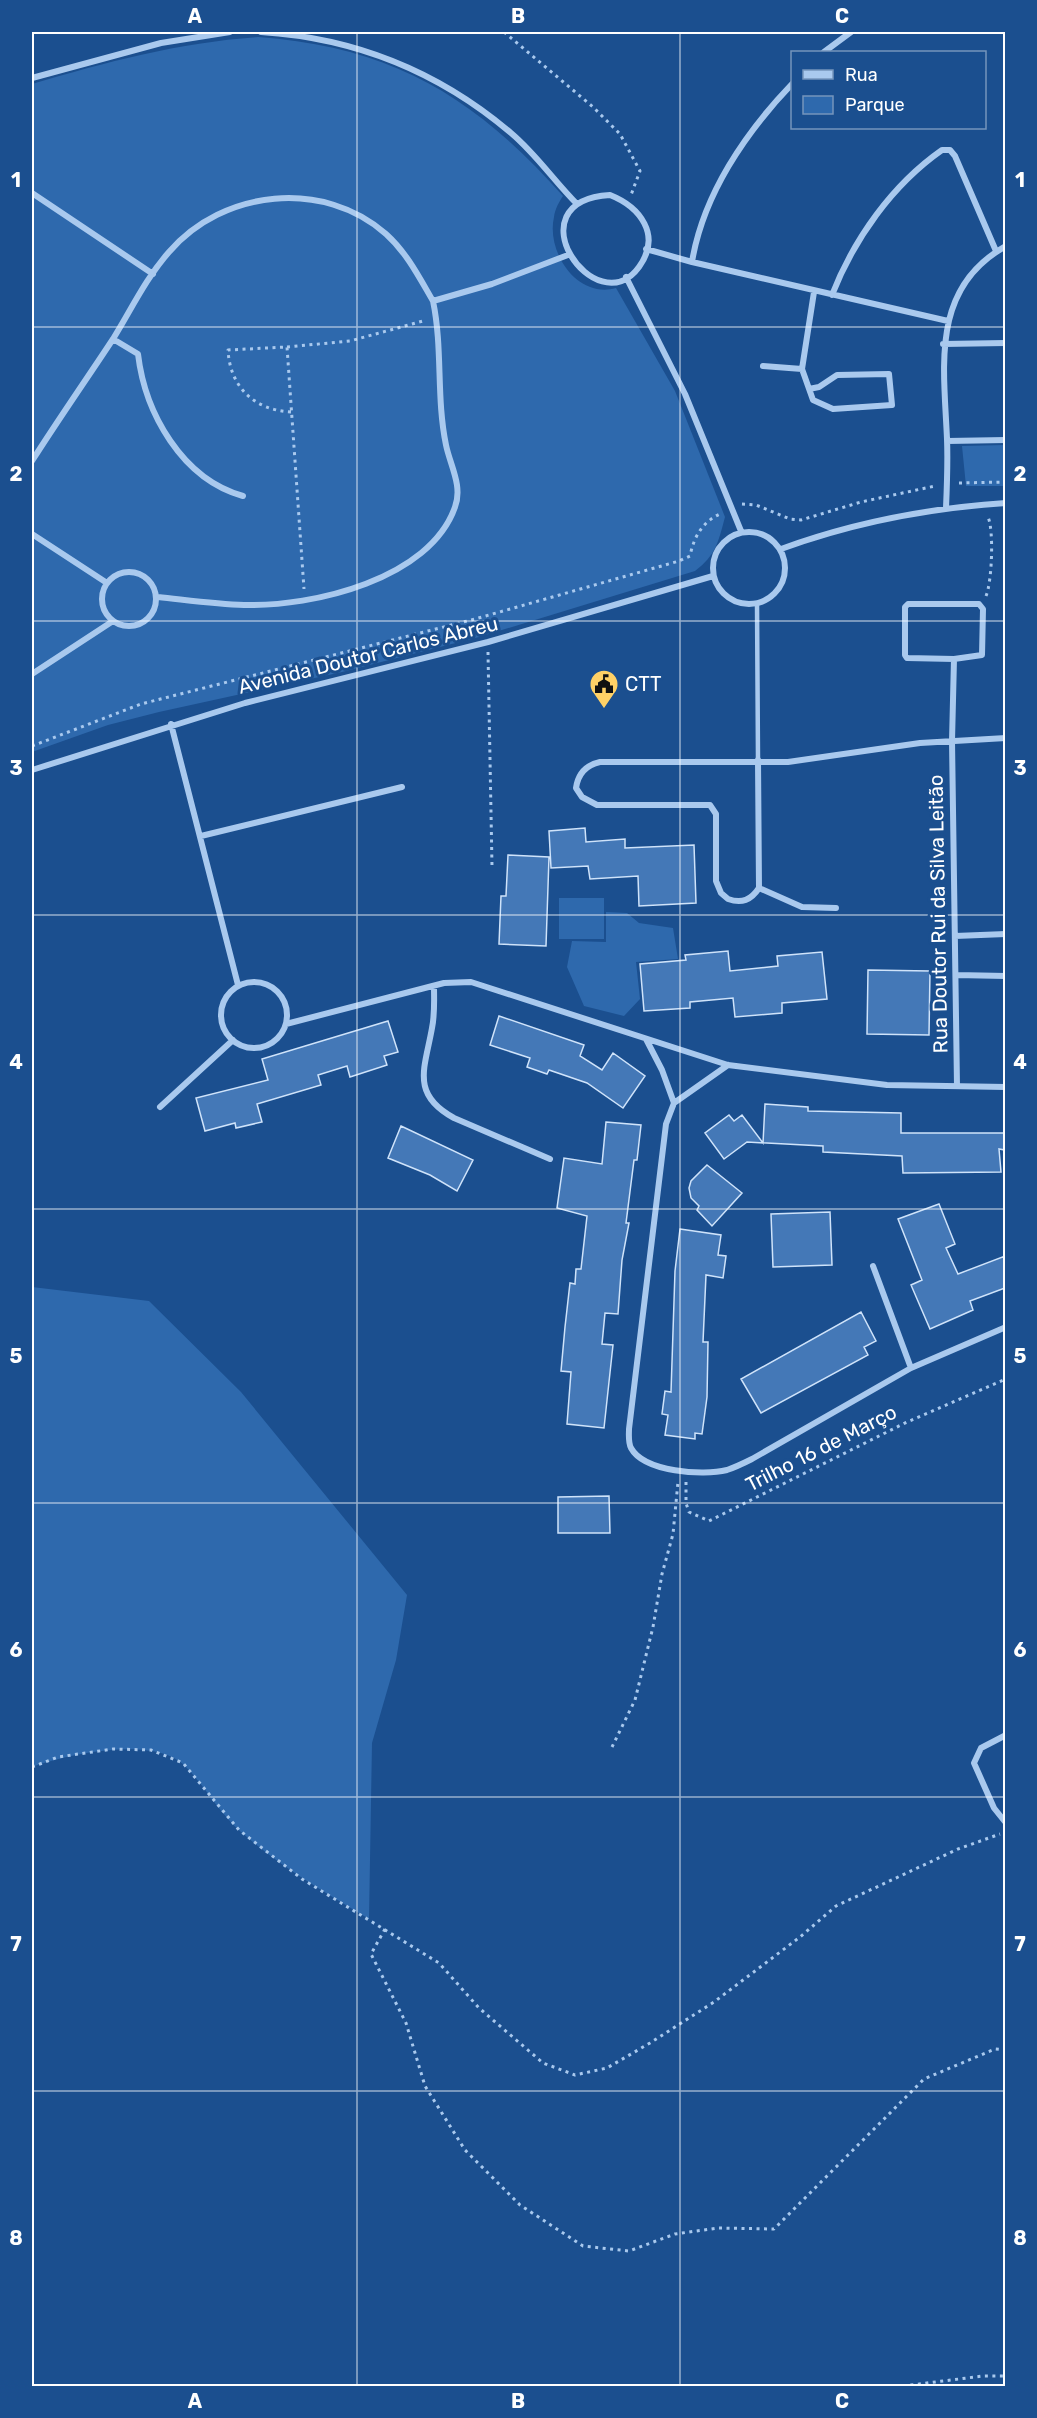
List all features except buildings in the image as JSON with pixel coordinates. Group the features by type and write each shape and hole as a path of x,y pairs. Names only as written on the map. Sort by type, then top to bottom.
{"street":[{"path":"32,78 162,43 230,32"},
{"path":"261,32 341,42 383,56 462,96 512,134 577,204"},
{"path":"825,51 851,32"},
{"path":"692,262 702,218 726,173 756,127 791,85"},
{"path":"832,295 847,259 873,218 897,190 942,150 950,150 955,156 996,251"},
{"path":"32,193 153,274"},
{"path":"610,195 628,202 642,217 648,233 643,261 636,272 612,282 594,278 579,269 568,255 564,226 577,204 593,196 610,195"},
{"path":"32,460 113,339 153,274 175,246 202,224 242,205 266,198 284,196 306,198 345,209 385,234 406,256 433,301 440,330 442,422 457,487 456,505 442,533 414,560 358,586 305,600 245,605 158,597"},
{"path":"946,508 948,441 944,344 948,321 954,301 966,282 984,260 1005,246"},
{"path":"646,249 814,292 948,321"},
{"path":"433,301 492,284 568,255"},
{"path":"626,277 685,393 741,531"},
{"path":"809,389 819,387 837,375 889,374 892,405 833,409 813,400 809,389 802,369 814,292"},
{"path":"113,339 138,354 150,405 162,429 179,452 218,486 243,496"},
{"path":"944,344 1005,343"},
{"path":"763,366 802,369"},
{"path":"948,441 1005,440"},
{"path":"781,549 818,536 946,508 1005,503"},
{"path":"741,531 754,532 767,537 781,549 786,567 782,581 770,597 757,603 743,604 730,599 719,589 713,576 712,562 717,549 727,538 741,531"},
{"path":"32,534 107,583"},
{"path":"131,571 141,575 152,584 158,597 153,614 143,622 133,626 121,626 104,611 102,591 107,583 120,573 131,571"},
{"name":"Avenida Doutor Carlos Abreu","path":"32,770 171,724 312,684 488,642 713,576"},
{"path":"912,603 982,606 982,655 954,659 907,658 905,655 905,607 912,603"},
{"path":"32,674 113,621"},
{"name":"Rua Doutor Rui da Silva Leitão","path":"954,659 952,741 957,1086"},
{"path":"171,724 238,985"},
{"path":"758,760 759,888 747,900 738,902 728,899 719,889 716,881 716,814 708,803 597,805 578,794 577,783 587,767 600,762 758,760 788,762 920,743 1005,738"},
{"path":"201,836 402,787"},
{"path":"759,888 802,907 836,908"},
{"path":"955,936 1005,934"},
{"path":"956,975 1005,976"},
{"path":"286,1024 284,1002 270,986 249,982 238,985 230,992 221,1011 225,1032 233,1041 253,1048 273,1041 286,1024 434,986 453,982 478,983 646,1040 728,1065 842,1081 1005,1087"},
{"path":"434,986 433,1028 422,1080 429,1095 443,1112 454,1118 550,1159"},
{"path":"646,1040 662,1070 674,1103"},
{"path":"160,1107 233,1041"},
{"path":"728,1065 674,1103 666,1125 629,1429 630,1444 636,1454 655,1464 683,1472 716,1472 738,1466 911,1368 1005,1327"},
{"path":"873,1266 911,1368"},
{"path":"1005,1735 981,1748 974,1763 994,1808 1005,1823"}],"lane":[{"path":"757,603 758,760"}],"path":[{"path":"504,32 593,107 620,134 640,171 628,202"},
{"path":"291,412 269,409 253,400 236,383 229,363 228,350 350,341 437,318"},
{"path":"287,347 305,600"},
{"path":"32,746 141,704 475,619 679,561 690,556 693,540 709,519 742,504 756,505 790,519 801,520 861,502 946,485 1005,482"},
{"path":"982,606 988,591 992,524"},
{"path":"488,642 492,866"},
{"name":"Trilho 16 de Março","path":"683,1472 688,1512 709,1521 905,1423 1005,1379"},
{"path":"612,1747 635,1700 673,1534 683,1472"},
{"path":"32,1767 58,1757 113,1749 151,1750 183,1763 239,1830 302,1879 439,1963 479,2008 543,2063 575,2075 607,2068 651,2043 714,2002 800,1937 836,1906 958,1849 1005,1832"},
{"path":"385,1929 371,1954 406,2023 425,2086 436,2105 465,2150 520,2205 583,2246 629,2251 675,2234 718,2228 774,2229 924,2079 995,2049 1005,2050"},
{"path":"903,2386 983,2376 1005,2376"}],"green space":[{"path":"258,37 306,43 350,52 391,66 428,83 463,105 497,131 563,196 555,211 553,231 560,258 577,280 602,290 616,288 675,391 725,517 720,534 712,554 695,571 479,637 342,672 108,725 32,752 32,84 172,48"},
{"path":"1005,445 1005,486 966,486 962,446"},
{"path":"559,898 604,898 604,939 559,939"},
{"path":"606,912 627,913 639,923 673,928 678,959 636,962 640,999 624,1016 584,1006 567,967 572,941 606,942"},
{"path":"32,1287 149,1301 241,1392 407,1595 396,1660 372,1743 369,1919 303,1878 241,1832 185,1766 171,1757 153,1751 110,1750 66,1757 32,1767"}],"place":[{"name":"CTT","path":"604,710"}]}
